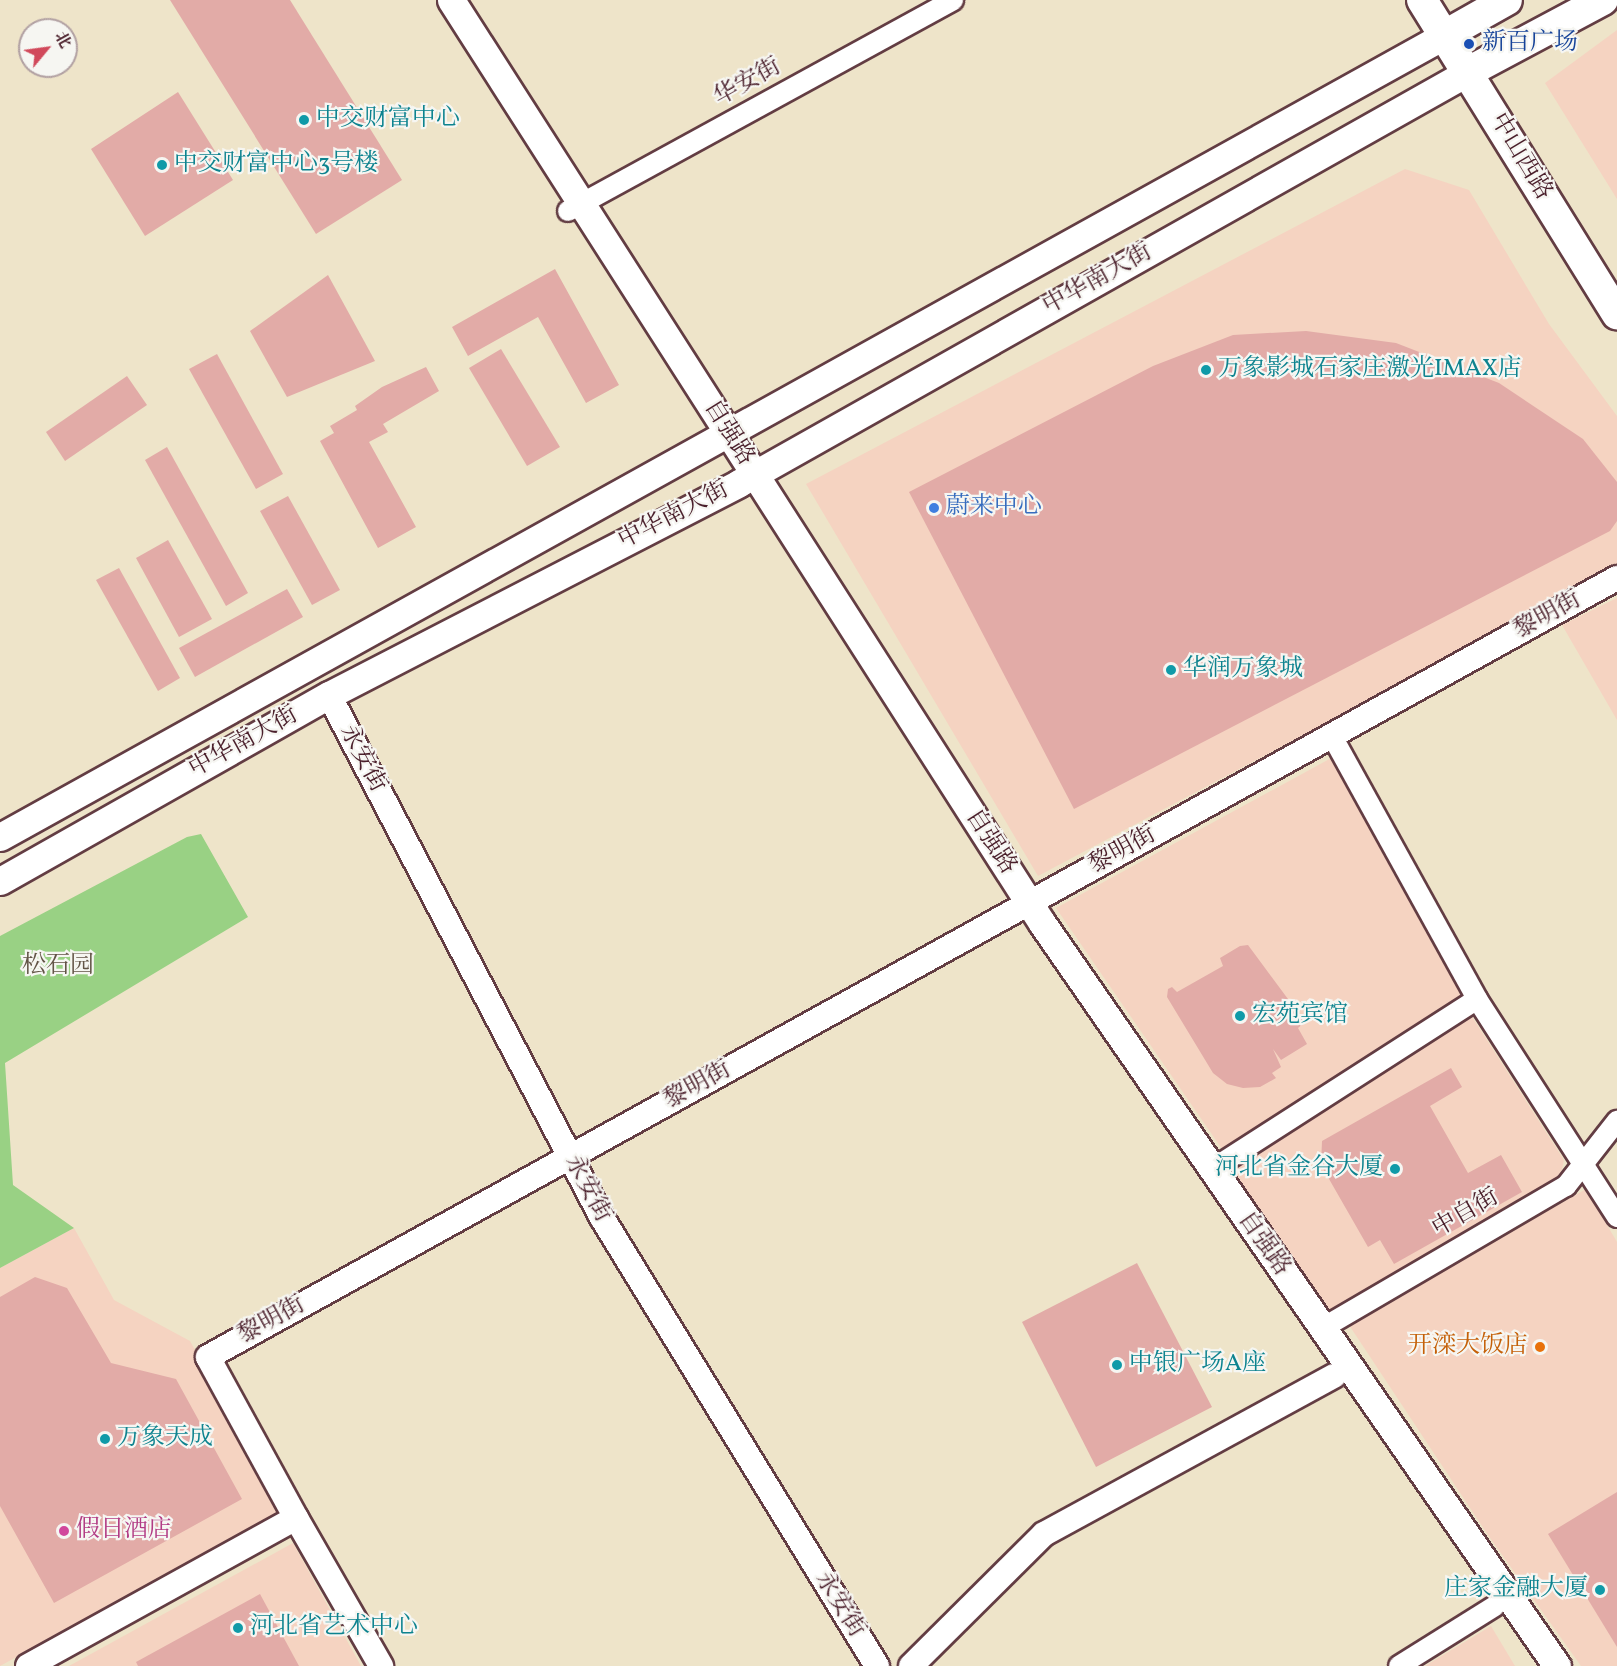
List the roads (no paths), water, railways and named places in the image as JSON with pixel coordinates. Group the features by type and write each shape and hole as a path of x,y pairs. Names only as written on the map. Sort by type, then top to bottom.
{"main road":[{"name":"中山西路","path":"1422,0 1454,30 1617,280"},
{"name":"中山西路","path":"1447,0 1454,30"},
{"path":"1454,30 1507,0"},
{"path":"1477,67 1603,0"},
{"name":"自强路","path":"443,2 1022,907 1334,1376 1537,1666"},
{"name":"中华南大街","path":"0,837 1454,30"},
{"name":"中山西路","path":"1477,67 1617,314"},
{"name":"中华南大街","path":"0,881 329,695 746,478 1477,67"},
{"name":"自强路","path":"1022,907 1211,1170 1557,1666"}],"street":[{"name":"华安街","path":"575,207 953,0"},
{"name":"黎明街","path":"296,1518 208,1357 1617,578"},
{"name":"永安街","path":"329,695 601,1216 877,1666"},
{"path":"1332,736 1478,999 1617,1217"},
{"path":"1211,1170 1478,999"},
{"name":"中自街","path":"1322,1329 1566,1186 1617,1121"},
{"path":"911,1666 1044,1534 1334,1376"},
{"path":"28,1666 296,1518 381,1666"},
{"path":"1399,1666 1495,1606"}],"place":[{"name":"新百广场","path":"1469,44"},
{"name":"中交财富中心","path":"304,120"},
{"name":"中交财富中心3号楼","path":"162,165"},
{"name":"万象影城石家庄激光IMAX店","path":"1206,370"},
{"name":"蔚来中心","path":"934,508"},
{"name":"华润万象城","path":"1171,670"},
{"name":"宏苑宾馆","path":"1240,1016"},
{"name":"河北省金谷大厦","path":"1395,1169"},
{"name":"开滦大饭店","path":"1540,1347"},
{"name":"中银广场A座","path":"1117,1365"},
{"name":"万象天成","path":"105,1439"},
{"name":"假日酒店","path":"64,1531"},
{"name":"庄家金融大厦","path":"1600,1590"},
{"name":"河北省艺术中心","path":"238,1628"}],"park label":[{"name":"松石园","path":"58,967"}]}
